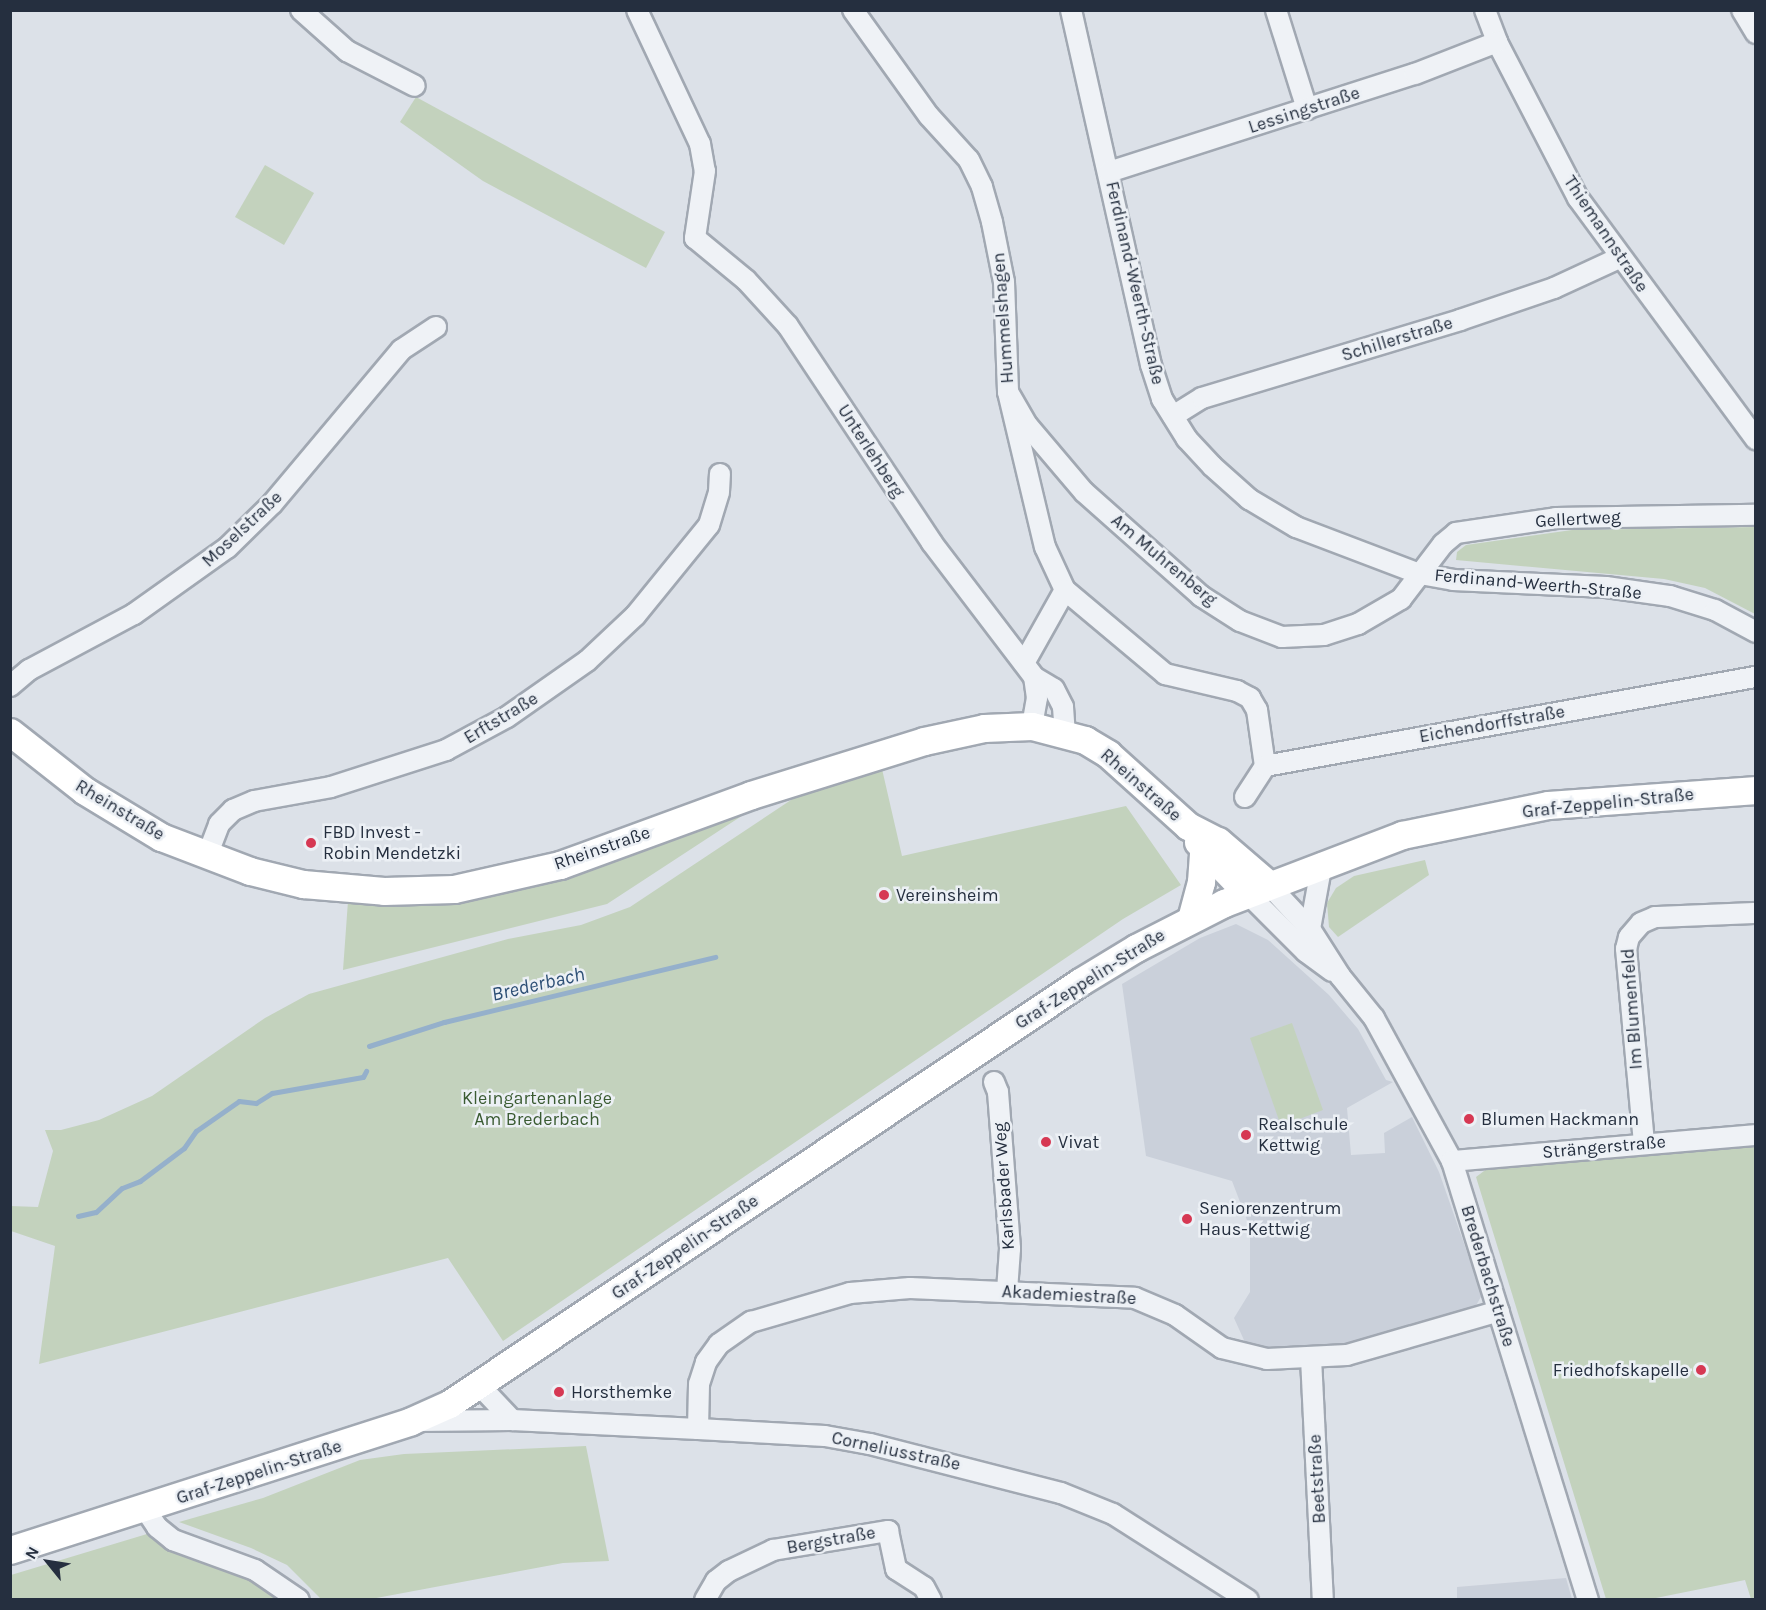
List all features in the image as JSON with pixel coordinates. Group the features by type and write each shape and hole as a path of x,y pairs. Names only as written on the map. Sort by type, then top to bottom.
{"main road":[{"name":"Rheinstraße","path":"10,732 121,815 207,856 303,884 384,891 454,889 560,865 751,795 924,741 984,728 1032,726 1065,733 1108,754 1188,826 1218,841 1258,888"},
{"name":"Graf-Zeppelin-Straße","path":"10,1550 145,1509 411,1422 480,1386 996,1037 1136,948 1258,888 1402,835 1548,805 1755,790"},
{"name":"Rheinstraße","path":"1188,826 1203,851 1258,888"},
{"path":"1191,919 1201,882 1203,851"}],"street":[{"path":"301,10 347,51 415,86"},
{"name":"Unterlehberg","path":"637,10 700,144 705,171 695,238 746,280 789,326 884,474 1029,670 1054,689 1063,707 1065,733"},
{"name":"Hummelshagen","path":"853,10 929,116 969,160 980,179 1004,282 1008,392 1045,547 1065,590 1165,674 1238,691 1250,698 1257,710 1264,766"},
{"name":"Ferdinand-Weerth-Straße","path":"1071,10 1151,365 1162,399 1193,446 1249,499 1296,527 1420,574 1670,596 1715,609 1755,632"},
{"path":"1276,10 1307,109"},
{"name":"Thiemannstraße","path":"1485,10 1497,42 1578,198 1619,258 1755,439"},
{"path":"1742,10 1755,33"},
{"name":"Lessingstraße","path":"1109,172 1414,74 1497,42"},
{"name":"Schillerstraße","path":"1173,416 1202,398 1460,320 1554,288 1619,258"},
{"name":"Moselstraße","path":"10,686 29,670 134,614 227,548 272,504 401,350 436,327"},
{"name":"Am Muhrenberg","path":"1008,392 1028,426 1084,492 1201,596 1240,621 1282,637 1324,635 1358,624 1401,598 1420,574"},
{"name":"Erftstraße","path":"207,856 219,824 233,810 254,801 331,787 446,750 507,717 587,661 642,608 709,525 719,492 720,474"},
{"name":"Gellertweg","path":"1420,574 1443,544 1456,533 1556,518 1755,515"},
{"path":"1032,726 1037,698 1029,670 1065,590"},
{"name":"Eichendorffstraße","path":"1264,766 1755,676"},
{"path":"1245,797 1264,766"},
{"path":"1310,929 1322,863"},
{"name":"Brederbachstraße","path":"1258,888 1310,929 1340,976 1374,1018 1452,1161 1588,1599"},
{"name":"Brederbachstraße","path":"1258,888 1306,952 1340,976"},
{"name":"Im Blumenfeld","path":"1644,1143 1626,949 1629,937 1641,923 1654,917 1755,913"},
{"name":"Karlsbader Weg","path":"994,1082 998,1092 1010,1249 1007,1291"},
{"name":"Strängerstraße","path":"1452,1161 1755,1135"},
{"name":"Akademiestraße","path":"698,1429 699,1384 706,1362 719,1344 751,1322 850,1293 910,1288 1136,1298 1175,1315 1222,1348 1267,1359 1347,1355 1499,1311"},
{"name":"Beetstraße","path":"1311,1358 1323,1599"},
{"path":"480,1386 512,1420"},
{"name":"Corneliusstraße","path":"411,1422 512,1420 825,1436 870,1444 1061,1493 1113,1514 1248,1599"},
{"path":"145,1509 157,1527 173,1540 255,1570 299,1599"},
{"name":"Bergstraße","path":"705,1599 716,1581 729,1571 773,1550 888,1531 896,1569 924,1587 931,1599"}],"shaded area":[{"name":"Realschule Kettwig","path":"1236,924 1268,940 1329,995 1358,1029 1386,1080 1393,1082 1347,1108 1351,1155 1385,1153 1384,1133 1412,1117 1439,1172 1482,1295 1474,1309 1338,1348 1248,1349 1234,1318 1250,1292 1250,1228 1232,1181 1146,1156 1122,984 1200,938"},
{"path":"1566,1578 1572,1599 1457,1599 1457,1587"}],"green space":[{"path":"416,97 665,232 646,268 483,181 400,122"},
{"path":"265,165 314,193 284,245 235,217"},
{"path":"1755,527 1755,614 1705,588 1664,579 1456,560 1457,552 1466,545 1572,530"},
{"name":"Kleingartenanlage Am Brederbach","path":"882,769 902,856 1126,806 1181,885 1123,919 503,1341 448,1258 39,1364 55,1246 11,1231 10,1206 38,1207 53,1151 45,1130 61,1130 99,1120 152,1096 265,1018 309,994 508,939 581,925 630,907 800,794"},
{"path":"760,804 607,904 343,970 348,901 385,904"},
{"path":"1425,860 1429,875 1338,937 1329,927 1327,903 1336,888 1354,876"},
{"path":"1292,1023 1323,1110 1281,1126 1250,1038"},
{"path":"1754,1147 1755,1599 1751,1599 1745,1580 1651,1599 1606,1599 1476,1177 1488,1168"},
{"path":"586,1446 609,1561 563,1563 371,1599 321,1599 287,1565 251,1548 179,1522 263,1498 360,1460 404,1454"},
{"path":"147,1534 173,1549 247,1577 281,1600 11,1600 11,1575"}],"waterway":[{"name":"Brederbach","path":"369,1046 444,1022 715,957"},
{"name":"Brederbach","path":"78,1216 96,1212 122,1188 140,1181 184,1148 196,1131 239,1101 256,1103 272,1093 363,1077 366,1071"}],"place":[{"name":"FBD Invest - Robin Mendetzki","path":"311,843"},
{"name":"Vereinsheim","path":"884,895"},
{"name":"Blumen Hackmann","path":"1469,1119"},
{"name":"Realschule Kettwig","path":"1246,1135"},
{"name":"Vivat","path":"1046,1142"},
{"name":"Seniorenzentrum Haus-Kettwig","path":"1187,1219"},
{"name":"Friedhofskapelle","path":"1701,1370"},
{"name":"Horsthemke","path":"559,1392"}]}
